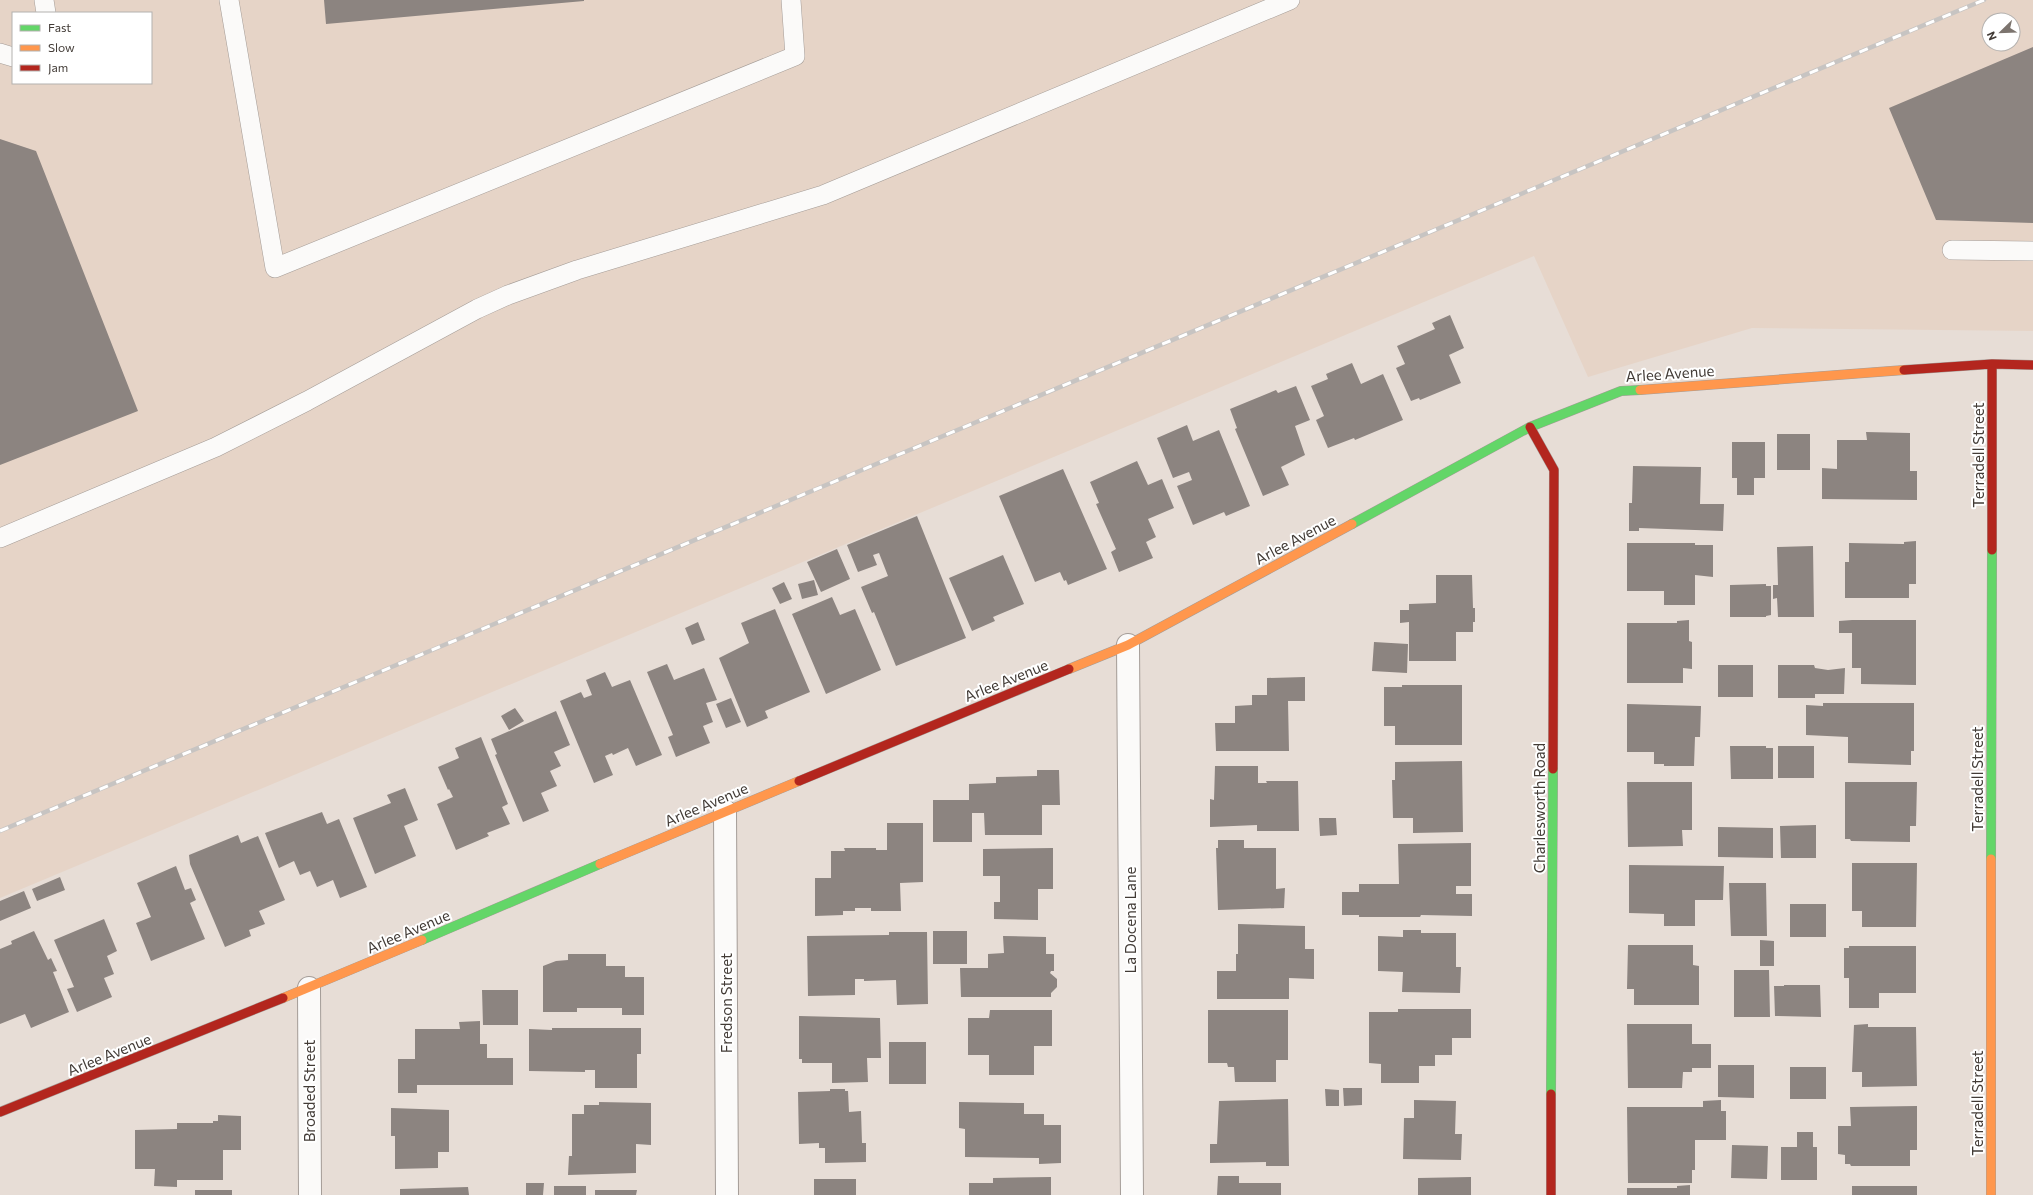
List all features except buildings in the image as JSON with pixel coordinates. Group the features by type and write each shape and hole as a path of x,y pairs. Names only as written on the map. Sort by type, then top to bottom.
{"street":[{"name":"Arlee Avenue","path":"0,1112 309,988 725,810 1128,645 1530,428 1621,390 1992,364 2033,365"},
{"name":"Terradell Street","path":"1991,1195 1992,364"},
{"name":"Charlesworth Road","path":"1530,428 1554,470 1551,1195"},
{"name":"La Docena Lane","path":"1128,645 1132,1195"},
{"name":"Fredson Street","path":"725,810 727,1195"},
{"name":"Broaded Street","path":"309,988 310,1195"}],"lane":[{"path":"44,0 46,12"},
{"path":"229,0 274,268 795,56 791,0"},
{"path":"0,538 216,447 307,401 477,309 508,295 577,270 823,195 1290,0"},
{"path":"0,53 12,57"},
{"path":"1952,250 2033,251"}],"shaded area":[{"path":"0,0 2033,0 2033,331 1752,328 1588,377 1534,256 0,898"}],"railway":[{"path":"0,831 1984,0"}],"traffic: fast":[{"path":"1352,524 1530,427 1621,391 1640,390"},
{"path":"1991,859 1992,550"},
{"path":"1551,1094 1553,769"},
{"path":"422,940 600,864"}],"traffic: slow":[{"path":"1640,390 1904,370"},
{"path":"1069,669 1128,645 1352,524"},
{"path":"600,864 799,781"},
{"path":"1991,859 1991,1195"},
{"path":"283,998 422,940"}],"traffic: jam":[{"path":"1904,370 1992,364 2033,365"},
{"path":"1992,364 1992,550"},
{"path":"1530,427 1554,470 1553,769"},
{"path":"799,781 1069,669"},
{"path":"0,1112 283,998"},
{"path":"1551,1094 1551,1195"}]}
